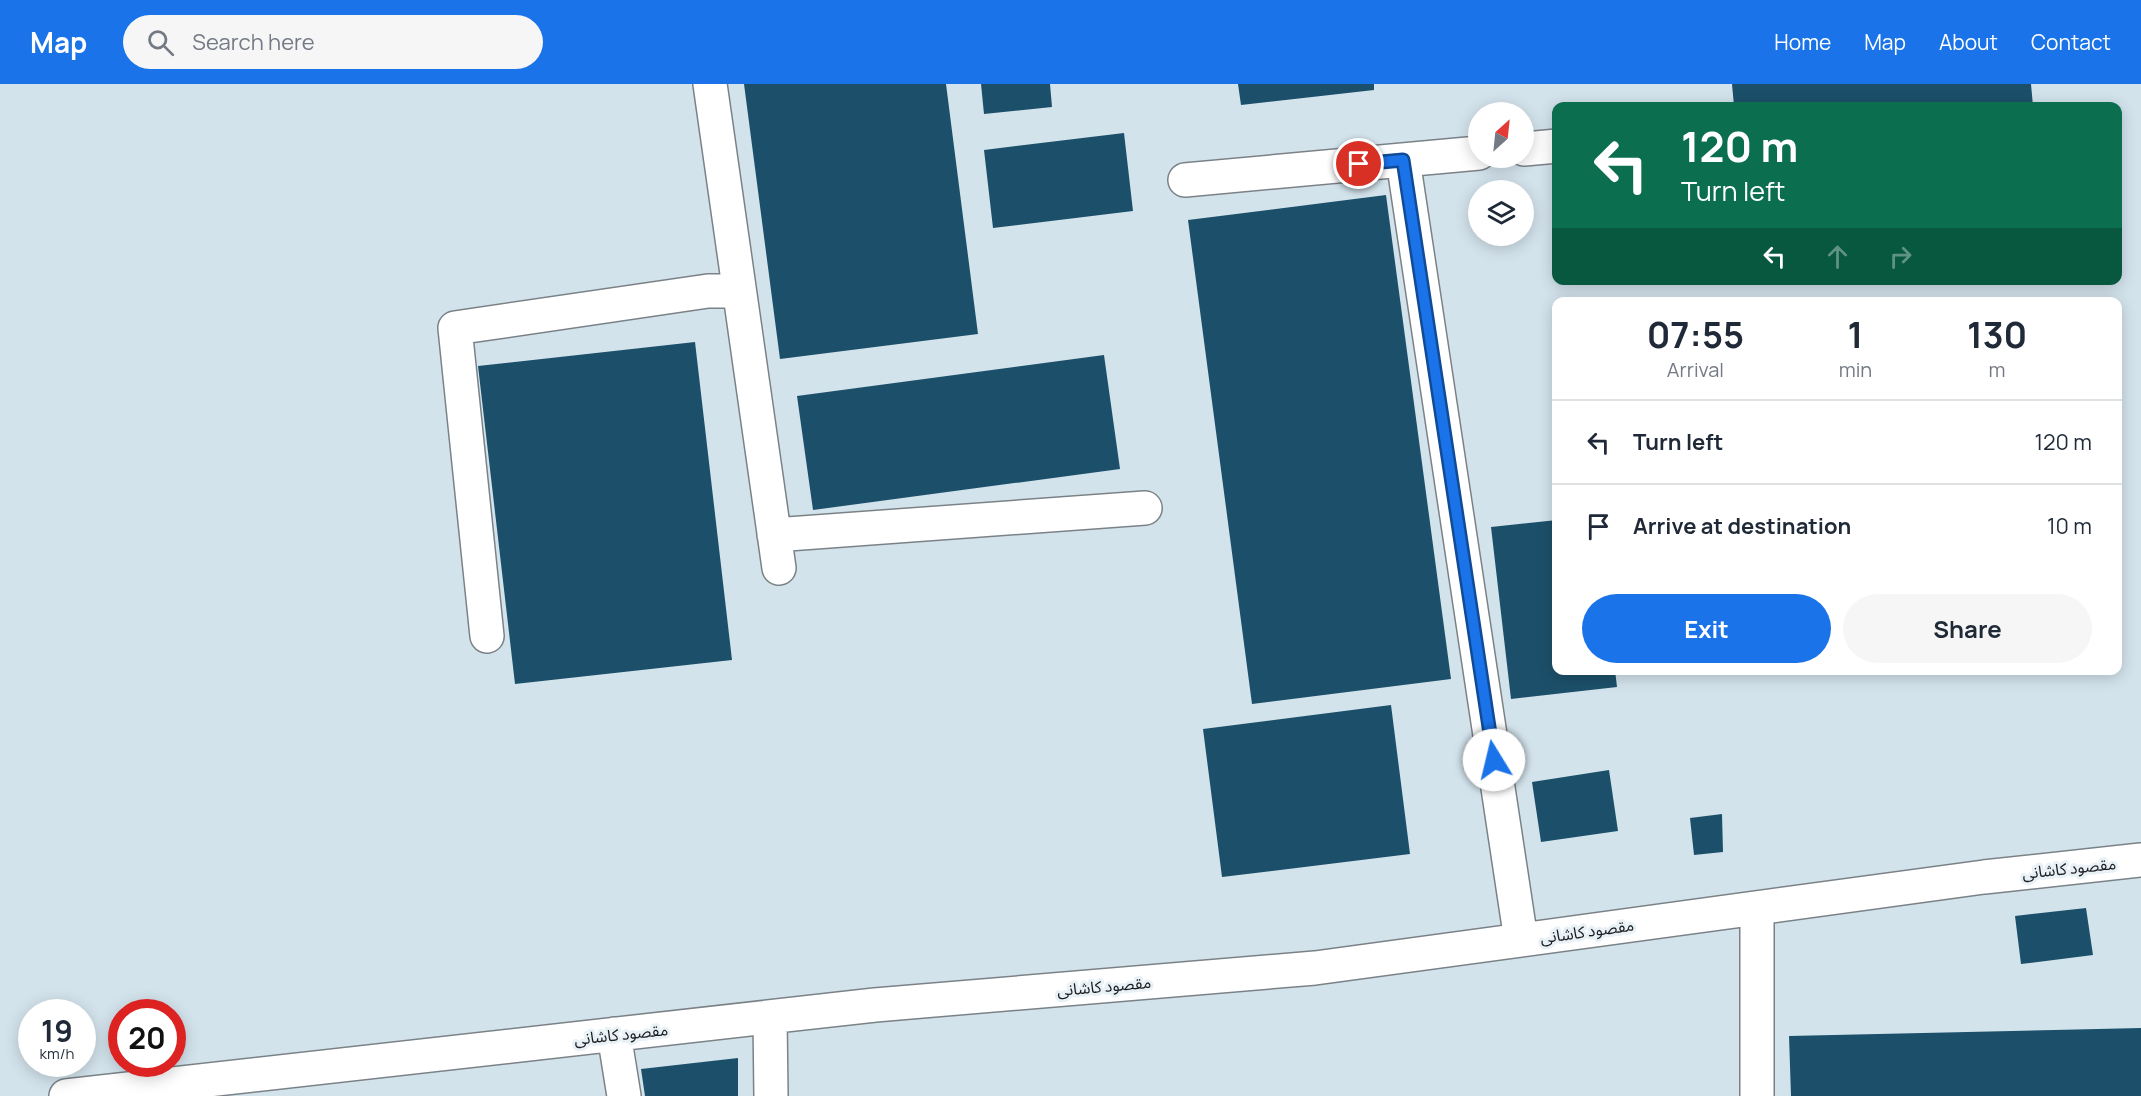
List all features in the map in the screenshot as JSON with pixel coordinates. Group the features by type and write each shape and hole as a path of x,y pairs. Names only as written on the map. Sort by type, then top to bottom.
{"street":[{"path":"710,84 778,568"},
{"path":"1534,148 1552,146"},
{"path":"1185,180 1468,154"},
{"path":"1403,160 1521,940"},
{"path":"487,636 454,328 708,291 739,291"},
{"path":"774,535 1145,508"},
{"name":"مقصود کاشانی","path":"66,1096 875,1005 1315,968 1984,877 2141,860"},
{"path":"1757,908 1757,1096"},
{"path":"770,1017 771,1096"},
{"path":"614,1034 624,1096"}],"shaded area":[{"path":"0,84 2141,84 2141,1096 0,1096"}],"building":[{"path":"744,84 946,84 978,334 780,359"},
{"path":"981,84 1050,84 1052,107 984,114"},
{"path":"1238,84 1374,84 1374,90 1241,105"},
{"path":"1732,84 2031,84 2033,102 1734,102"},
{"path":"1124,133 1133,211 993,228 984,150"},
{"path":"1386,195 1451,679 1252,704 1188,220"},
{"path":"695,342 732,660 515,684 478,366"},
{"path":"1104,355 1120,469 813,510 797,396"},
{"path":"1552,521 1552,675 1616,675 1617,687 1511,699 1491,527"},
{"path":"1391,705 1410,854 1222,877 1203,729"},
{"path":"1609,770 1618,831 1541,842 1532,782"},
{"path":"1722,814 1723,852 1694,855 1690,818"},
{"path":"2086,908 2093,955 2021,964 2015,916"},
{"path":"2141,1028 2141,1096 1791,1096 1789,1036"},
{"path":"738,1058 738,1096 645,1096 641,1069"}],"route":[{"path":"1359,164 1403,160 1494,760"}]}
